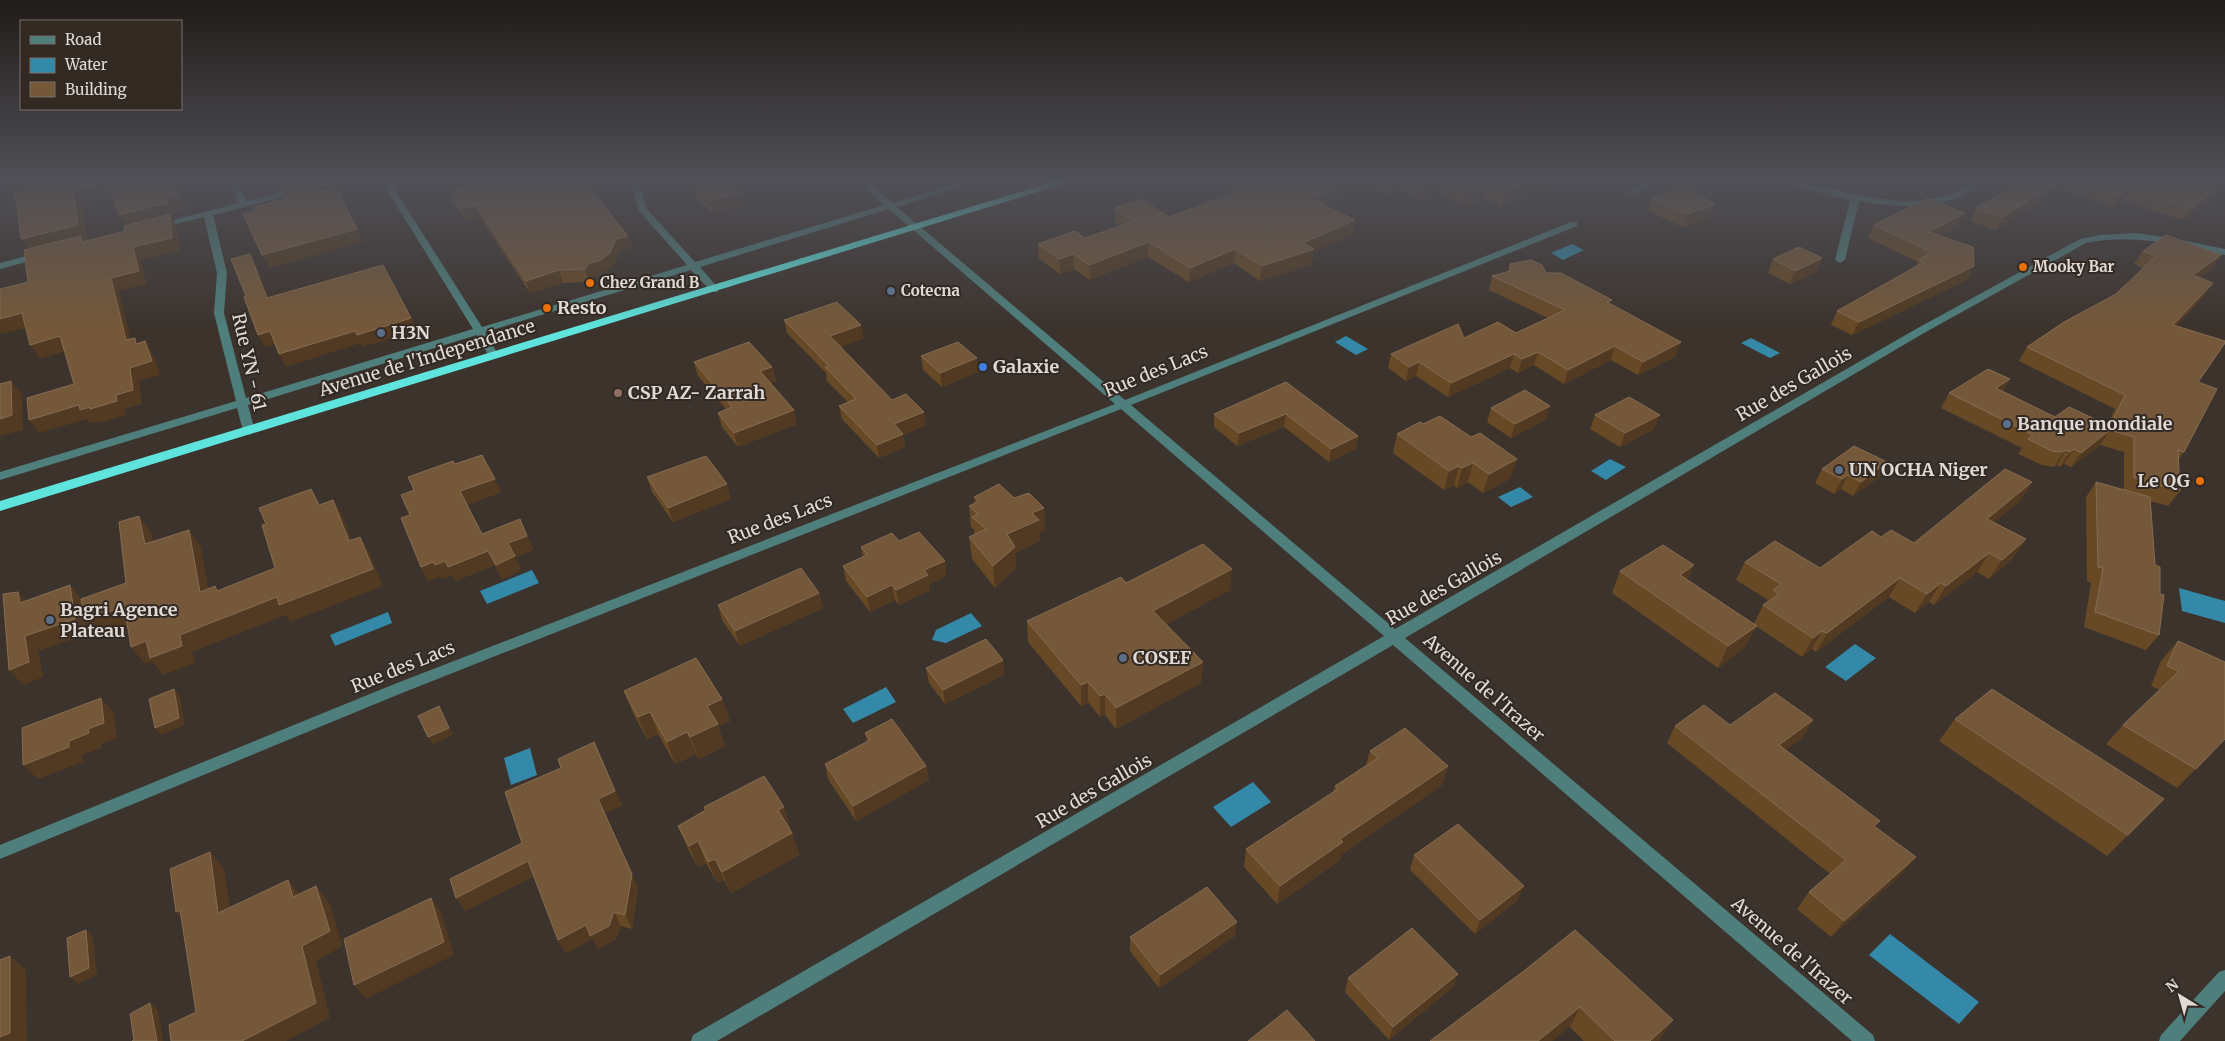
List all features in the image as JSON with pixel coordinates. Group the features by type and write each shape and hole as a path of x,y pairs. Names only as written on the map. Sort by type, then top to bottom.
{"highway":[{"name":"Avenue de l'Independance","path":"0,506 909,231"}],"street":[{"name":"Rue YN - 61","path":"212,231 222,273 219,313 249,431"},
{"path":"416,231 494,356"},
{"path":"662,231 715,290"},
{"path":"0,476 810,231"},
{"name":"Avenue de l'Irazer","path":"920,231 1866,1041"},
{"name":"Rue des Lacs","path":"0,852 397,689 1122,405 1558,231"},
{"path":"1840,260 1847,231"},
{"name":"Rue des Gallois","path":"700,1041 1920,332 2082,241 2103,235 2123,235 2167,240 2225,252"},
{"path":"0,266 47,254"},
{"path":"2168,1041 2225,978"}],"water":[{"path":"1572,244 1584,250 1563,260 1551,253"},
{"path":"1346,336 1368,349 1356,355 1335,342"},
{"path":"1751,338 1780,353 1770,358 1741,343"},
{"path":"1610,459 1626,467 1606,480 1591,471"},
{"path":"1520,487 1533,497 1511,507 1498,497"},
{"path":"532,570 539,583 487,604 480,591"},
{"path":"2179,588 2225,601 2225,623 2182,611"},
{"path":"388,612 392,623 335,646 330,635"},
{"path":"971,613 982,626 946,643 932,640 936,630"},
{"path":"1855,644 1876,658 1846,681 1825,667"},
{"path":"886,687 896,702 853,723 843,709"},
{"path":"530,748 537,775 511,785 504,758"},
{"path":"1253,782 1271,802 1231,827 1213,807"},
{"path":"1890,934 1979,1002 1959,1024 1869,955"}],"building":[{"path":"20,231 55,231 21,239"},
{"path":"125,231 171,231 172,238 133,247 139,271 111,278 126,340 135,338 136,344 145,341 152,361 130,368 133,390 116,395 117,401 90,409 90,407 80,410 79,405 29,420 27,398 74,384 60,336 30,345 22,313 0,319 0,289 28,282 24,250 81,236 82,242"},
{"path":"251,231 351,231 262,255"},
{"path":"493,231 624,231 628,236 616,239 610,253 599,261 589,263 585,269 559,270 526,281"},
{"path":"1075,231 1085,238 1106,231 1331,231 1303,243 1314,249 1262,266 1235,249 1190,268 1149,242 1089,265 1074,254 1059,259 1038,244"},
{"path":"1886,231 1932,231 1929,232 1973,247 1974,266 1859,322 1837,311 1924,262 1919,260 1931,252"},
{"path":"2166,235 2221,255 2193,275 2213,283 2173,325 2225,341 2198,382 2217,389 2184,452 2178,450 2180,491 2134,478 2134,437 2110,430 2081,453 2074,449 2070,452 2066,450 2063,452 2052,451 2028,439 2033,435 1949,393 1988,369 2010,379 1996,388 2055,417 2069,407 2110,426 2125,395 2027,347 2064,322 2116,294 2156,256 2143,251"},
{"path":"1799,247 1822,258 1795,271 1773,259"},
{"path":"250,254 267,298 383,265 411,318 357,335 355,331 279,354 270,331 258,335 244,297 246,296 231,259"},
{"path":"1531,260 1542,265 1546,273 1561,273 1612,300 1607,302 1681,342 1643,362 1615,346 1568,370 1538,352 1522,359 1514,354 1451,383 1419,362 1409,367 1391,354 1458,324 1464,338 1498,322 1516,333 1565,310 1492,276 1510,271 1510,264"},
{"path":"837,302 861,325 830,336 892,400 906,394 924,412 894,424 903,434 877,445 839,406 856,399 825,367 829,366 784,320"},
{"path":"749,342 772,367 760,371 794,410 734,433 718,413 732,407 694,362"},
{"path":"958,342 977,358 940,373 921,356"},
{"path":"11,381 12,415 0,419 0,384"},
{"path":"1286,382 1358,436 1331,449 1286,414 1239,433 1214,414"},
{"path":"1525,390 1550,406 1515,424 1491,408"},
{"path":"1629,397 1660,415 1625,433 1595,415"},
{"path":"1440,416 1471,437 1480,433 1517,459 1489,474 1473,463 1462,468 1459,466 1449,471 1397,434 1420,422 1423,424"},
{"path":"1854,446 1887,462 1861,482 1848,475 1842,479 1822,469"},
{"path":"482,455 495,479 460,491 482,534 520,519 527,536 508,543 515,556 496,565 488,551 448,567 445,561 435,565 433,562 421,567 401,518 410,515 401,495 414,490 408,477 453,461 455,464"},
{"path":"706,456 727,484 668,508 647,477"},
{"path":"2005,469 2032,482 1987,519 2026,539 2002,560 1989,553 1946,586 1941,583 1927,594 1900,578 1827,633 1822,631 1813,638 1763,605 1779,594 1773,590 1781,584 1745,562 1775,541 1820,568 1872,531 1881,537 1891,530 1914,543"},
{"path":"2096,482 2150,497 2155,565 2160,567 2160,594 2164,595 2159,635 2095,612 2103,568 2098,567"},
{"path":"999,484 1014,498 1029,493 1044,508 1032,513 1039,520 1007,534 1015,547 993,566 969,537 986,529 972,517 978,514 969,506 979,501 974,497"},
{"path":"311,489 319,505 333,500 349,541 360,537 373,569 279,605 277,597 180,635 182,646 150,658 146,641 131,647 124,606 85,621 81,599 126,583 119,522 139,516 145,544 189,530 200,592 215,586 217,591 275,568 262,525 266,524 259,508"},
{"path":"919,532 945,561 924,570 928,575 896,590 892,585 867,597 843,566 867,555 861,547 892,533 899,541"},
{"path":"1203,544 1232,569 1153,611 1203,662 1116,708 1105,694 1100,696 1088,682 1081,685 1027,621 1121,577 1126,583"},
{"path":"1663,545 1694,565 1680,575 1757,626 1728,646 1620,571"},
{"path":"801,568 819,593 735,631 718,605"},
{"path":"70,585 75,619 25,636 29,662 9,670 3,594 18,592 20,603"},
{"path":"986,639 1003,660 943,690 926,668"},
{"path":"2178,641 2225,662 2225,739 2196,769 2123,725 2179,671 2167,666"},
{"path":"696,658 722,699 707,706 718,724 690,737 687,732 667,742 650,712 638,717 624,691"},
{"path":"174,689 179,718 155,728 149,699"},
{"path":"1992,689 2164,799 2128,835 1955,719"},
{"path":"1775,693 1813,720 1779,745 1880,821 1874,826 1916,857 1844,921 1809,892 1846,860 1675,726 1704,705 1730,725"},
{"path":"101,698 104,723 88,729 89,733 69,741 69,747 23,765 22,728"},
{"path":"439,706 449,728 428,737 418,716"},
{"path":"892,719 926,766 853,806 825,764 870,740 865,733"},
{"path":"1405,728 1448,766 1340,839 1343,842 1280,886 1246,849 1338,789 1335,786 1378,758 1370,751"},
{"path":"594,742 615,791 598,799 632,874 625,915 614,912 609,926 590,936 586,925 558,940 528,861 456,898 450,879 522,843 505,792 561,768 558,759"},
{"path":"764,776 784,807 778,810 792,833 722,872 715,859 708,862 698,841 689,846 678,826 706,810 704,807"},
{"path":"1458,824 1524,886 1480,920 1414,855"},
{"path":"210,852 218,913 288,880 293,897 316,886 330,931 302,946 316,1003 242,1041 171,1041 169,1025 196,1012 180,910 176,912 170,869"},
{"path":"1207,887 1237,922 1160,975 1130,937"},
{"path":"431,898 444,942 354,985 344,939"},
{"path":"1412,928 1458,974 1393,1027 1348,978"},
{"path":"86,930 89,968 70,977 67,938"},
{"path":"1575,930 1673,1020 1650,1041 1615,1041 1580,1007 1538,1041 1430,1041 1525,970"},
{"path":"10,956 10,1033 0,1037 0,960"},
{"path":"150,1003 157,1041 132,1041 134,1040 130,1014"},
{"path":"1287,1010 1315,1041 1248,1041"}],"place":[{"name":"Mooky Bar","path":"2023,267"},
{"name":"Chez Grand B","path":"590,283"},
{"name":"Cotecna","path":"891,291"},
{"name":"Resto","path":"547,308"},
{"name":"H3N","path":"381,333"},
{"name":"Galaxie","path":"983,367"},
{"name":"CSP AZ- Zarrah","path":"618,393"},
{"name":"Banque mondiale","path":"2007,424"},
{"name":"UN OCHA Niger","path":"1839,470"},
{"name":"Le QG","path":"2200,481"},
{"name":"Bagri Agence Plateau","path":"50,620"},
{"name":"COSEF","path":"1123,658"}]}
